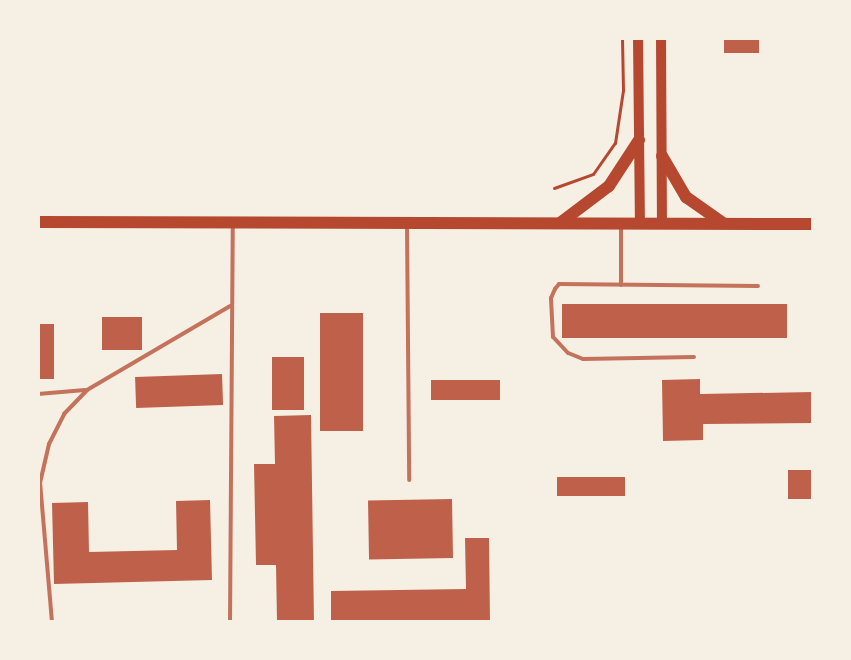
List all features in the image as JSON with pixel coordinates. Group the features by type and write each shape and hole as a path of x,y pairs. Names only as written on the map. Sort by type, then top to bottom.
{"highway":[{"path":"560,223 609,186 639,140"},
{"path":"662,156 686,197 723,223"},
{"path":"38,222 233,225 813,224"}],"main road":[{"path":"638,38 640,223"},
{"path":"661,38 662,223"}],"lane":[{"path":"621,223 621,285"},
{"path":"407,224 409,480"},
{"path":"230,622 233,225"},
{"path":"694,357 583,359 568,353 553,337 551,298 559,284 758,286"},
{"path":"52,622 40,515 43,464 64,414 87,390 230,306"},
{"path":"38,394 87,390"}],"path":[{"path":"554,188 593,174 615,143 623,90 622,38"}],"building":[{"path":"724,38 759,38 759,53 724,53"},
{"path":"562,304 787,304 787,338 562,338"},
{"path":"320,313 363,313 363,431 320,431"},
{"path":"102,317 142,317 142,350 102,350"},
{"path":"38,324 54,324 54,379 38,379"},
{"path":"272,357 304,357 304,410 272,410"},
{"path":"222,374 223,405 136,408 135,377"},
{"path":"700,379 700,394 813,392 813,423 703,424 703,440 663,441 662,380"},
{"path":"431,380 500,380 500,400 431,400"},
{"path":"311,415 314,622 277,622 276,565 256,565 254,464 275,464 274,416"},
{"path":"788,470 813,470 813,499 788,499"},
{"path":"557,477 625,477 625,496 557,496"},
{"path":"452,499 453,558 369,559 368,500"},
{"path":"210,500 212,580 54,584 52,503 88,502 89,552 177,550 176,501"},
{"path":"465,538 489,538 490,622 331,622 331,591 466,589"}]}
